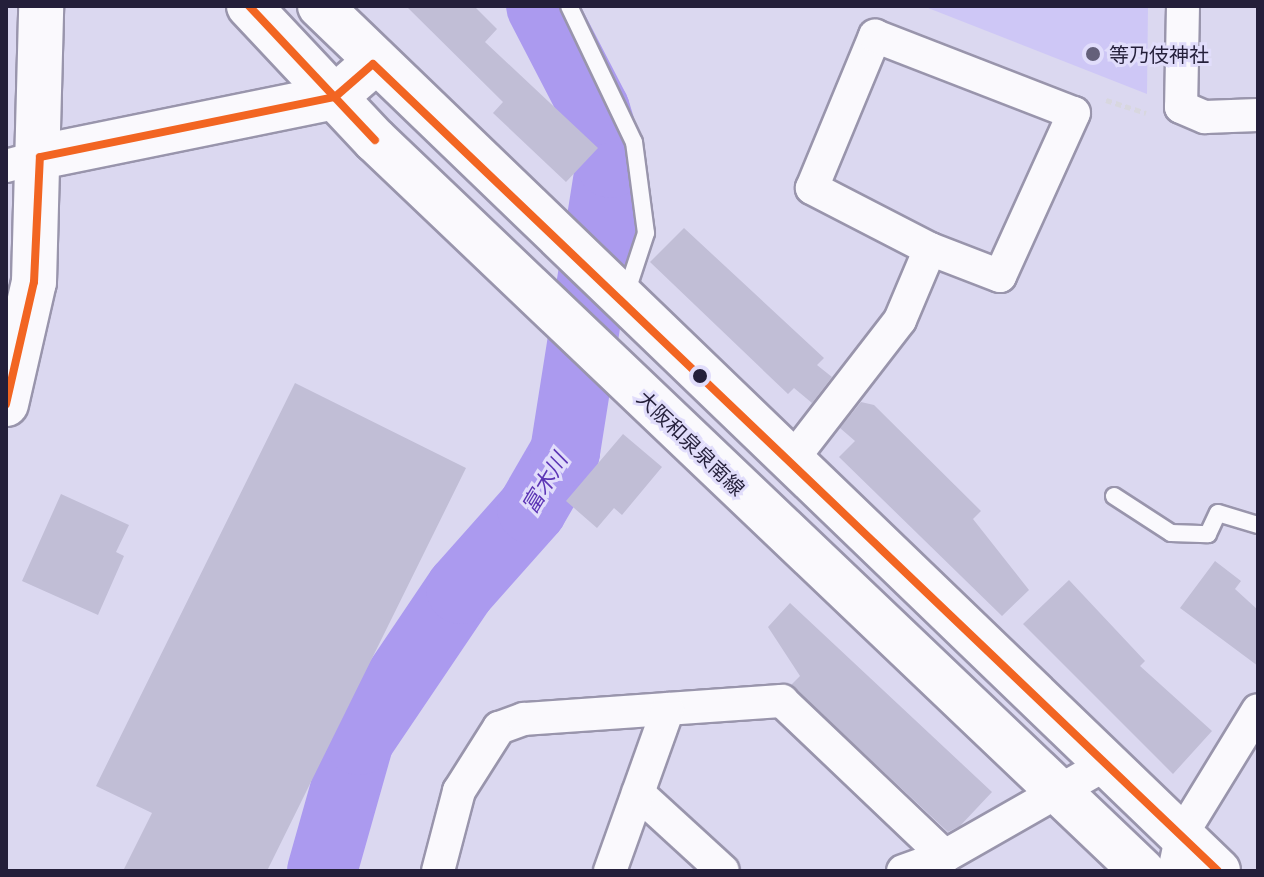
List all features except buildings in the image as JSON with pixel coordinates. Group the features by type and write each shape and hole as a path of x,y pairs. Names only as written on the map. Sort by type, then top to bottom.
{"main road":[{"path":"6,404 34,282 23,162 41,6"},
{"name":"大阪和泉泉南線","path":"249,6 335,97 604,358 1142,871"},
{"path":"320,6 373,64 565,243 1108,763 1178,852 1218,871"},
{"path":"23,162 335,97 373,64"}],"street":[{"path":"1183,6 1181,107 1205,117 1258,115"},
{"path":"875,36 1074,113 1000,276 930,249 812,188 875,36"},
{"path":"791,461 900,320 930,249"},
{"path":"438,871 459,791 499,728 524,719 782,701 945,856"},
{"path":"610,871 668,709"},
{"path":"1178,852 1258,712"},
{"path":"903,871 945,856 1108,763"},
{"path":"638,793 723,871"}],"lane":[{"path":"569,6 634,142 646,233 620,297"},
{"path":"1114,496 1171,533 1208,534 1218,513 1258,525"}],"path":[{"path":"1074,113 1081,92 1166,119 1181,107"}],"shaded area":[{"name":"等乃伎神社","path":"923,6 1148,6 1147,94"}],"waterway":[{"name":"富木川","path":"322,871 359,740 461,589 532,509 565,452 611,163 595,110 541,6"}],"transit line":[{"path":"249,6 375,140"},
{"path":"6,404 34,282 40,157 335,97 373,64 1218,871"}],"place":[{"name":"等乃伎神社","path":"1093,54"}]}
